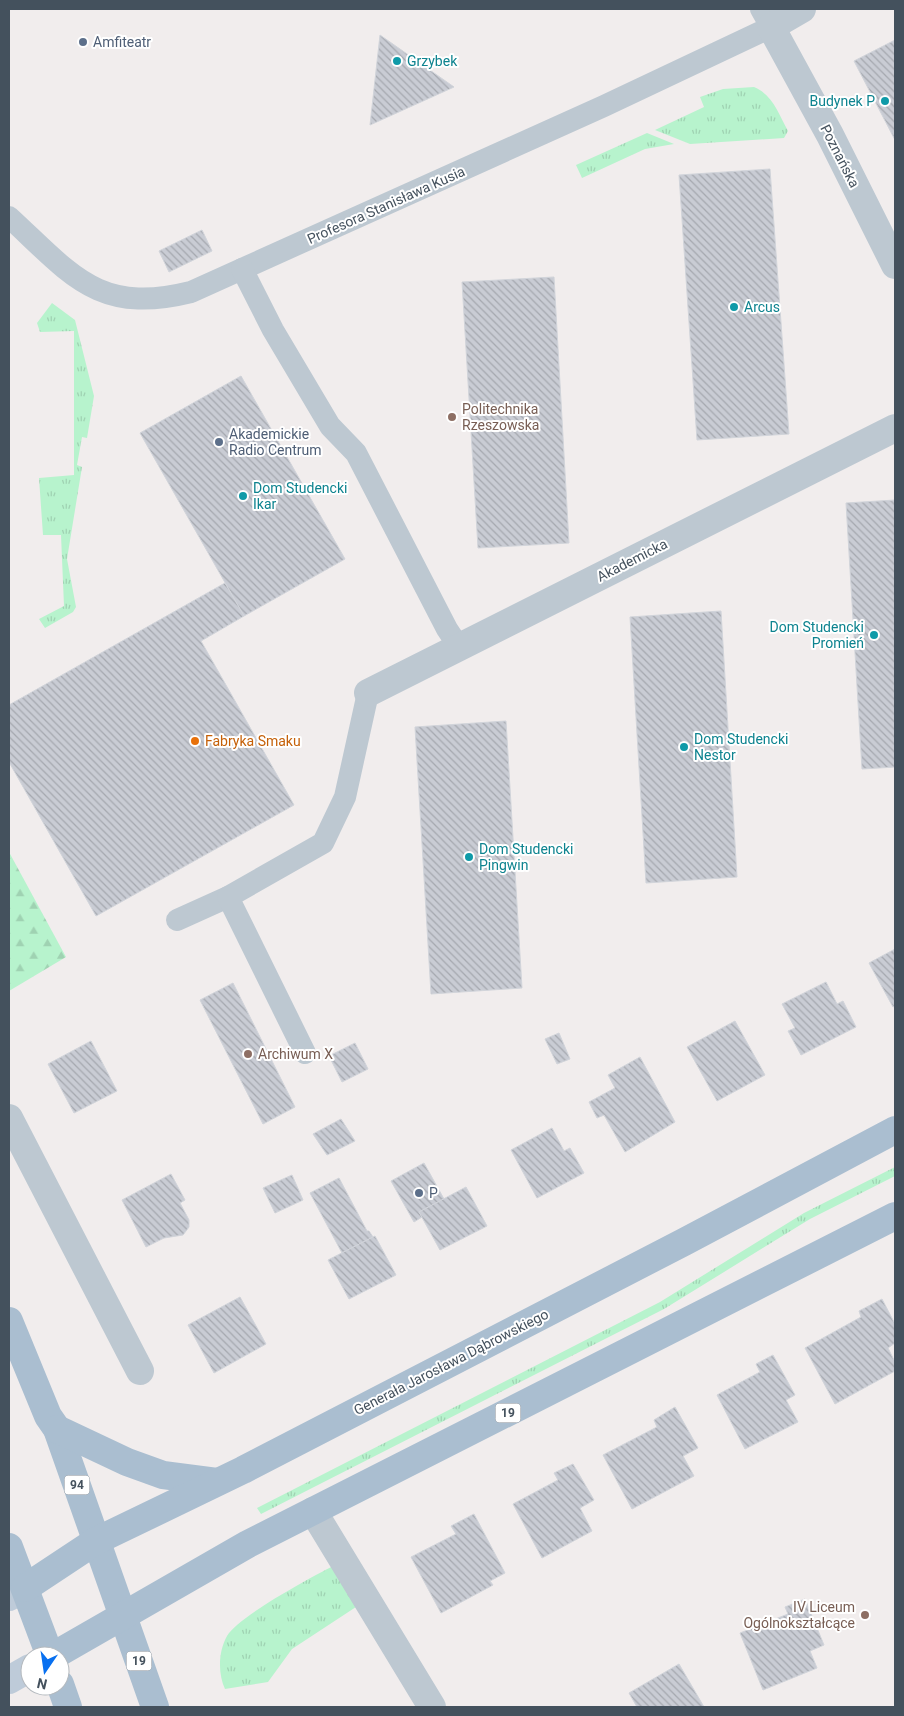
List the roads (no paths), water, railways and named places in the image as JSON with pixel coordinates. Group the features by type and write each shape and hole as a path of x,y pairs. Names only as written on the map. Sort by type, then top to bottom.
{"main road":[{"name":"Generała Jarosława Dąbrowskiego","path":"17,1592 96,1541 217,1482 675,1247 895,1130"},
{"name":"19","path":"155,1707 123,1614 248,1544 895,1216"},
{"name":"94","path":"9,1321 48,1416 57,1429 123,1614"},
{"path":"57,1429 127,1462 163,1475 217,1482"},
{"path":"9,1547 17,1592 46,1646"},
{"path":"68,1646 123,1614"},
{"path":"9,1680 20,1674"}],"street":[{"path":"766,18 802,9"},
{"name":"Poznańska","path":"766,18 895,264"},
{"name":"Akademicka","path":"368,693 895,428"},
{"path":"9,1118 140,1371"},
{"path":"313,1512 432,1707"}],"lane":[{"name":"Profesora Stanisława Kusia","path":"9,217 73,275 101,291 122,298 143,300 166,298 192,292 604,106 766,18"},
{"path":"242,269 273,330 330,426 356,453 447,629 459,647"},
{"path":"177,920 228,897 323,843 345,798 368,693"},
{"path":"228,897 305,1053"}],"place":[{"name":"Amfiteatr","path":"83,42"},
{"name":"Grzybek","path":"397,61"},
{"name":"Budynek P","path":"885,101"},
{"name":"Arcus","path":"734,307"},
{"name":"Politechnika Rzeszowska","path":"452,417"},
{"name":"Akademickie Radio Centrum","path":"219,442"},
{"name":"Dom Studencki Ikar","path":"243,496"},
{"name":"Dom Studencki Promień","path":"874,635"},
{"name":"Fabryka Smaku","path":"195,741"},
{"name":"Dom Studencki Nestor","path":"684,747"},
{"name":"Dom Studencki Pingwin","path":"469,857"},
{"name":"Archiwum X","path":"248,1054"},
{"name":"P","path":"419,1193"},
{"name":"IV Liceum Ogólnokształcące","path":"865,1615"}]}
